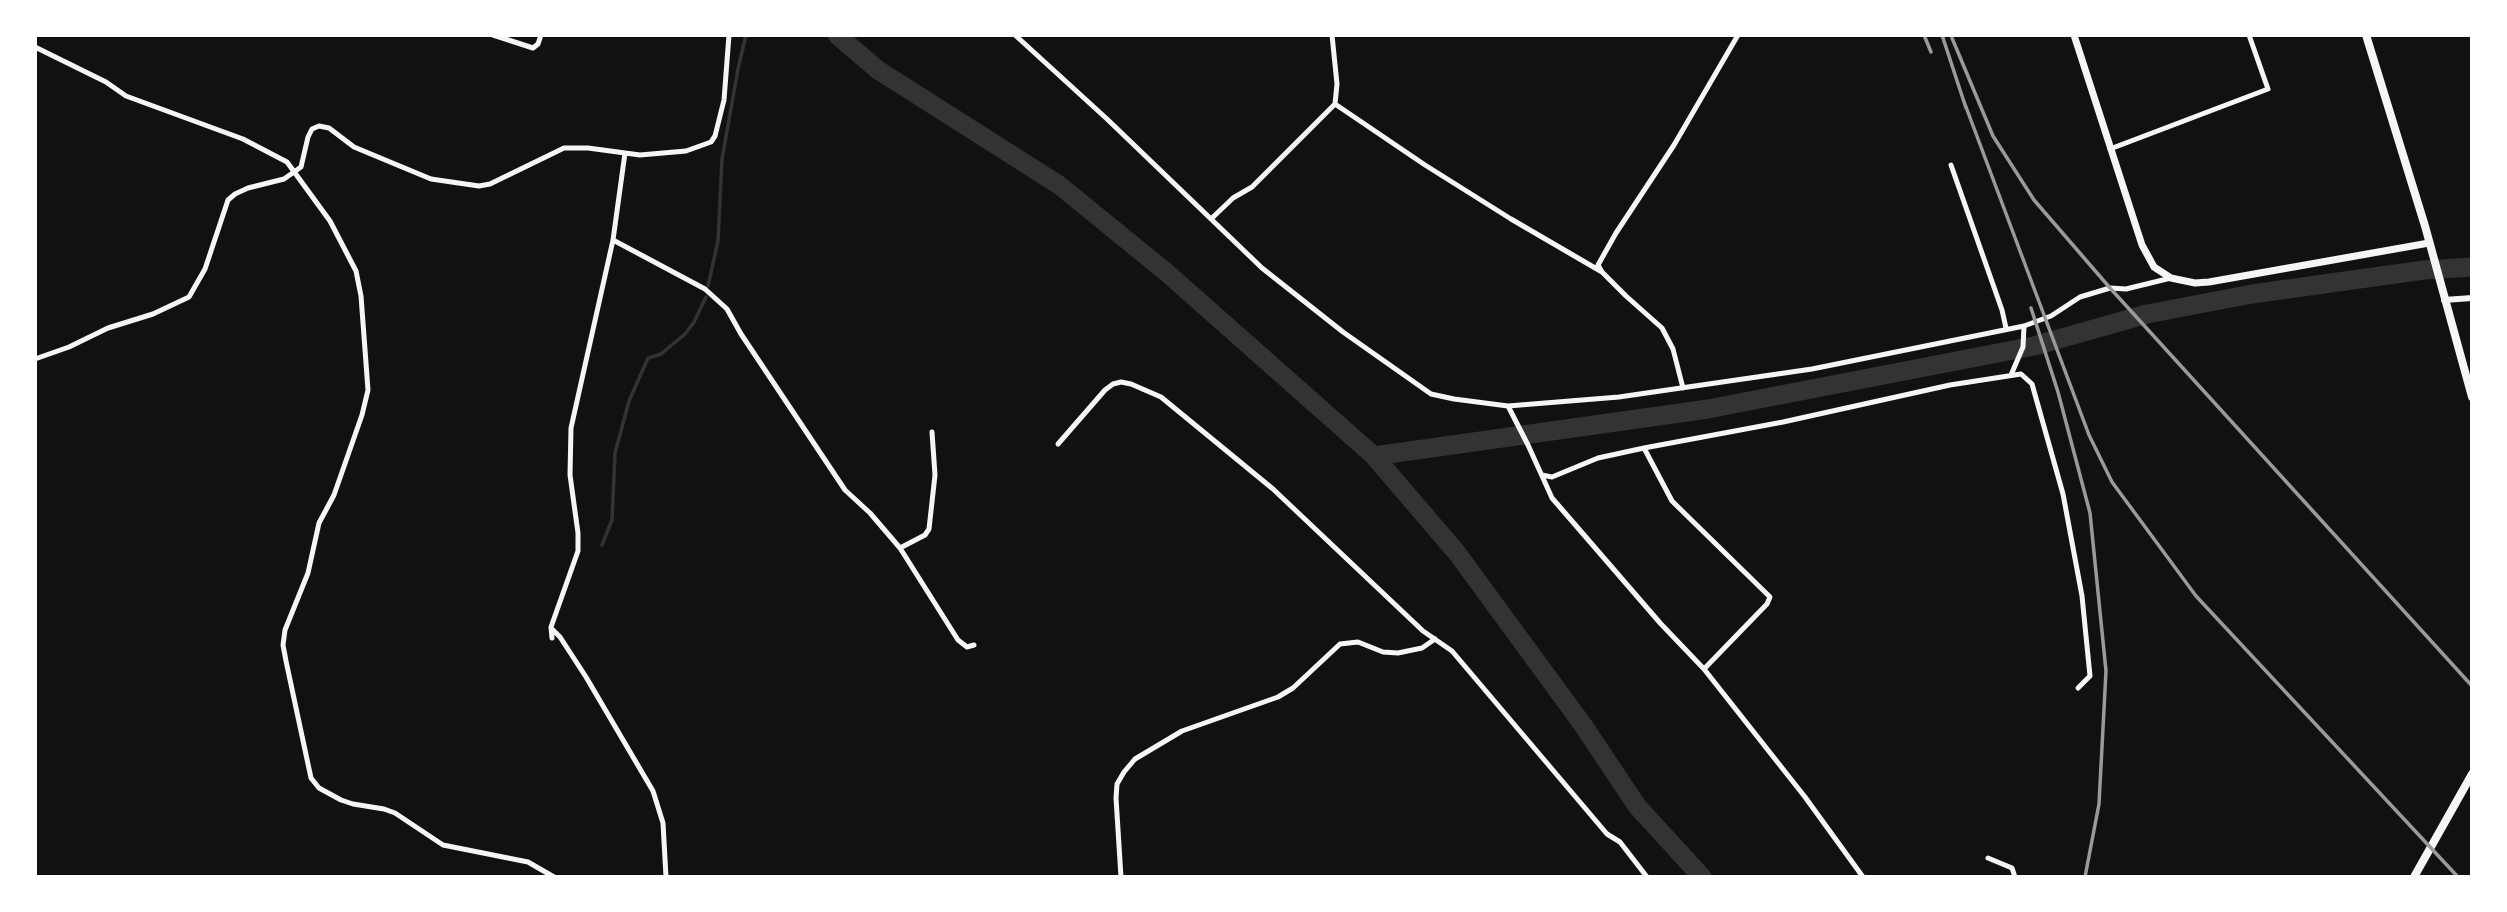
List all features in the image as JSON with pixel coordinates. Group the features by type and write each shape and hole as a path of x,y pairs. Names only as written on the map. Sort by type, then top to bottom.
{"main road":[{"path":"2074,35 2148,258 2154,267 2171,278 2195,283 2209,282 2430,248"},
{"path":"2366,35 2472,397"},
{"path":"2414,877 2472,774"}],"street":[{"path":"493,35 533,48 538,44 541,35"},
{"path":"35,359 69,347 108,328 153,314 189,297 205,270 228,200 235,194 274,183 294,172 303,163 312,129 319,126 329,128 354,146 430,178 479,186 490,184 564,148 669,153 700,147 711,142 719,125 724,100 729,35"},
{"path":"1015,35 1262,268 1343,332 1431,394 1508,406 1619,397 1812,369 2024,326 2051,316 2080,297 2110,288 2126,289 2171,278"},
{"path":"1211,219 1233,198 1252,187 1335,104 1337,84 1332,35"},
{"path":"1602,272 1598,265 1616,233 1674,145 1738,35"},
{"path":"2110,149 2268,89 2249,35"},
{"path":"35,47 106,82 125,96 267,150 287,162 330,221 356,271 361,296 368,390 334,495 319,523 308,573 285,630 283,645 311,778 319,788 341,800 395,813 443,845 528,862 554,877"},
{"path":"1335,104 1425,165 1602,272 1662,328 1673,349 1683,388"},
{"path":"552,638 551,627 578,551 570,475 571,428 613,240 625,153"},
{"path":"1951,165 2006,328"},
{"path":"613,240 705,289 727,309 845,490 870,513 900,548 952,632 967,647 974,645"},
{"path":"2444,300 2472,298"},
{"path":"2011,375 2023,347 2024,326"},
{"path":"1542,475 1552,477 1598,458 1644,448 1783,422 1950,385 2021,374 2032,384 2063,494 2082,596 2090,676 2078,688"},
{"path":"1058,444 1113,384 1131,384 1161,397 1273,489 1423,631 1452,651 1606,834 1620,842 1647,877"},
{"path":"1508,406 1552,498 1661,624 1704,669 1805,797 1863,877"},
{"path":"900,548 925,535 929,529 935,475 932,432"},
{"path":"1644,448 1672,501 1770,597 1767,604 1704,669"},
{"path":"551,627 586,677 653,791 664,832 666,877"},
{"path":"1121,877 1116,798 1121,778 1135,759 1182,731 1278,697 1293,688 1340,644 1358,642 1383,652 1398,653 1422,648 1435,639"},
{"path":"1989,858 2012,868 2015,877"}],"waterway":[{"path":"708,286 718,241 722,159 746,35"},
{"path":"837,35 878,70 1059,185 1166,272 1374,456 1457,553 1583,725 1637,806 1702,877"},
{"path":"1374,456 1708,409 2034,346 2147,314 2252,294 2424,270 2472,267"},
{"path":"602,545 612,520 615,453 629,401 648,358 661,354 685,334 706,297"}],"railway":[{"path":"1924,35 1931,52"},
{"path":"1942,35 1966,108"},
{"path":"1952,38 1993,136 2034,200 2110,288 2472,686"},
{"path":"1963,99 2089,435 2112,482 2196,596 2458,877"},
{"path":"2031,308 2058,392 2090,513 2106,671 2099,804 2085,877"}]}
